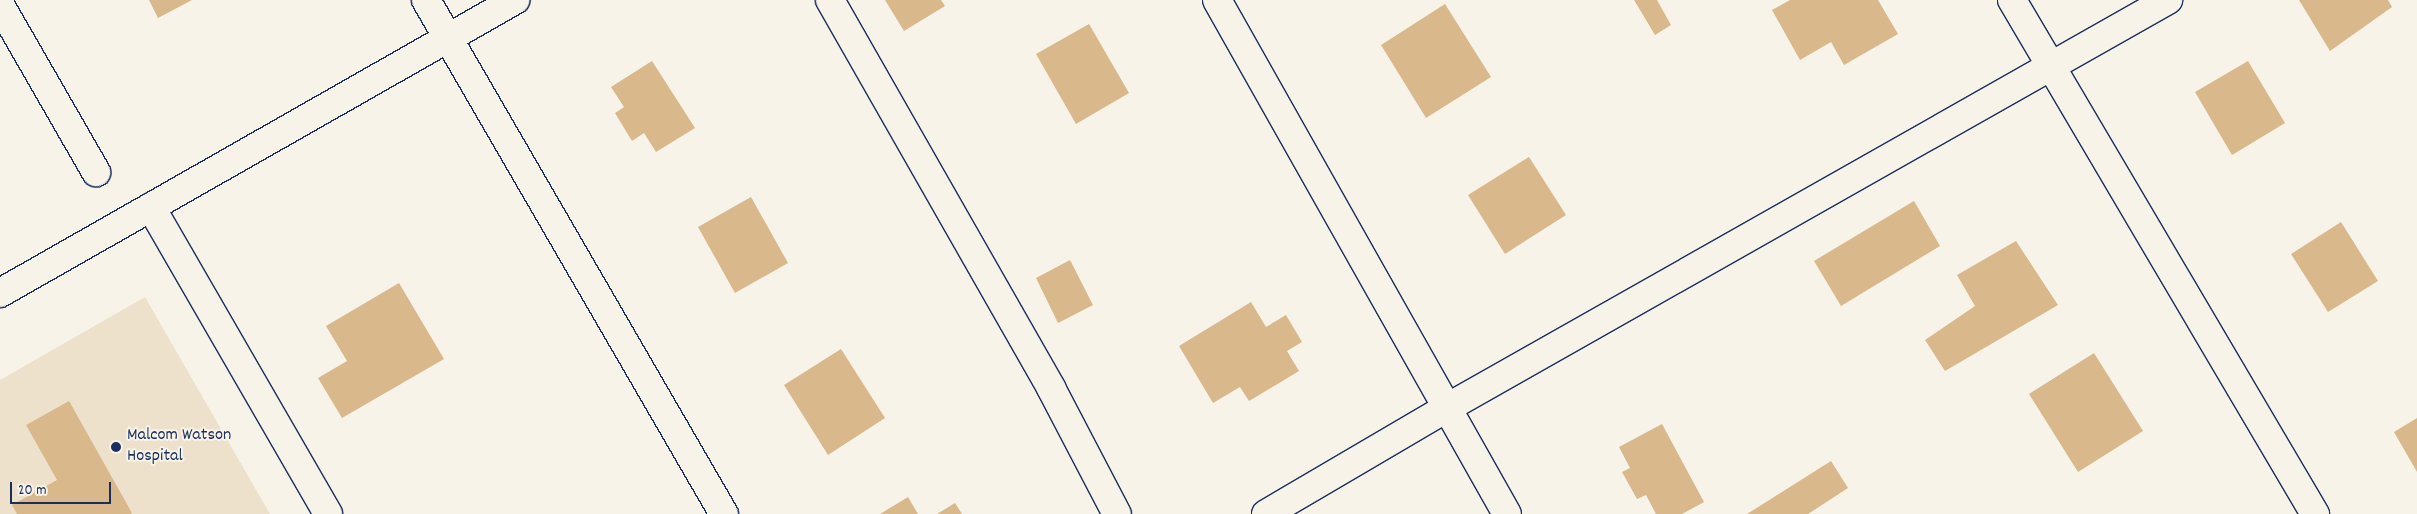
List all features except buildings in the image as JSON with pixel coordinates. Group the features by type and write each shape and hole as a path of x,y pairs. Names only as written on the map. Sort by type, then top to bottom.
{"street":[{"path":"426,0 724,514"},
{"path":"0,293 515,0"},
{"path":"830,0 1051,388 1117,514"},
{"path":"1216,0 1445,409 1507,514"},
{"path":"2012,0 2315,514"},
{"path":"1266,514 1445,409 2050,65 2168,0"},
{"path":"0,5 96,172"},
{"path":"151,207 328,514"}],"shaded area":[{"name":"Malcom Watson Hospital","path":"145,297 270,514 0,514 0,380"}],"place":[{"name":"Malcom Watson Hospital","path":"116,447"}]}
